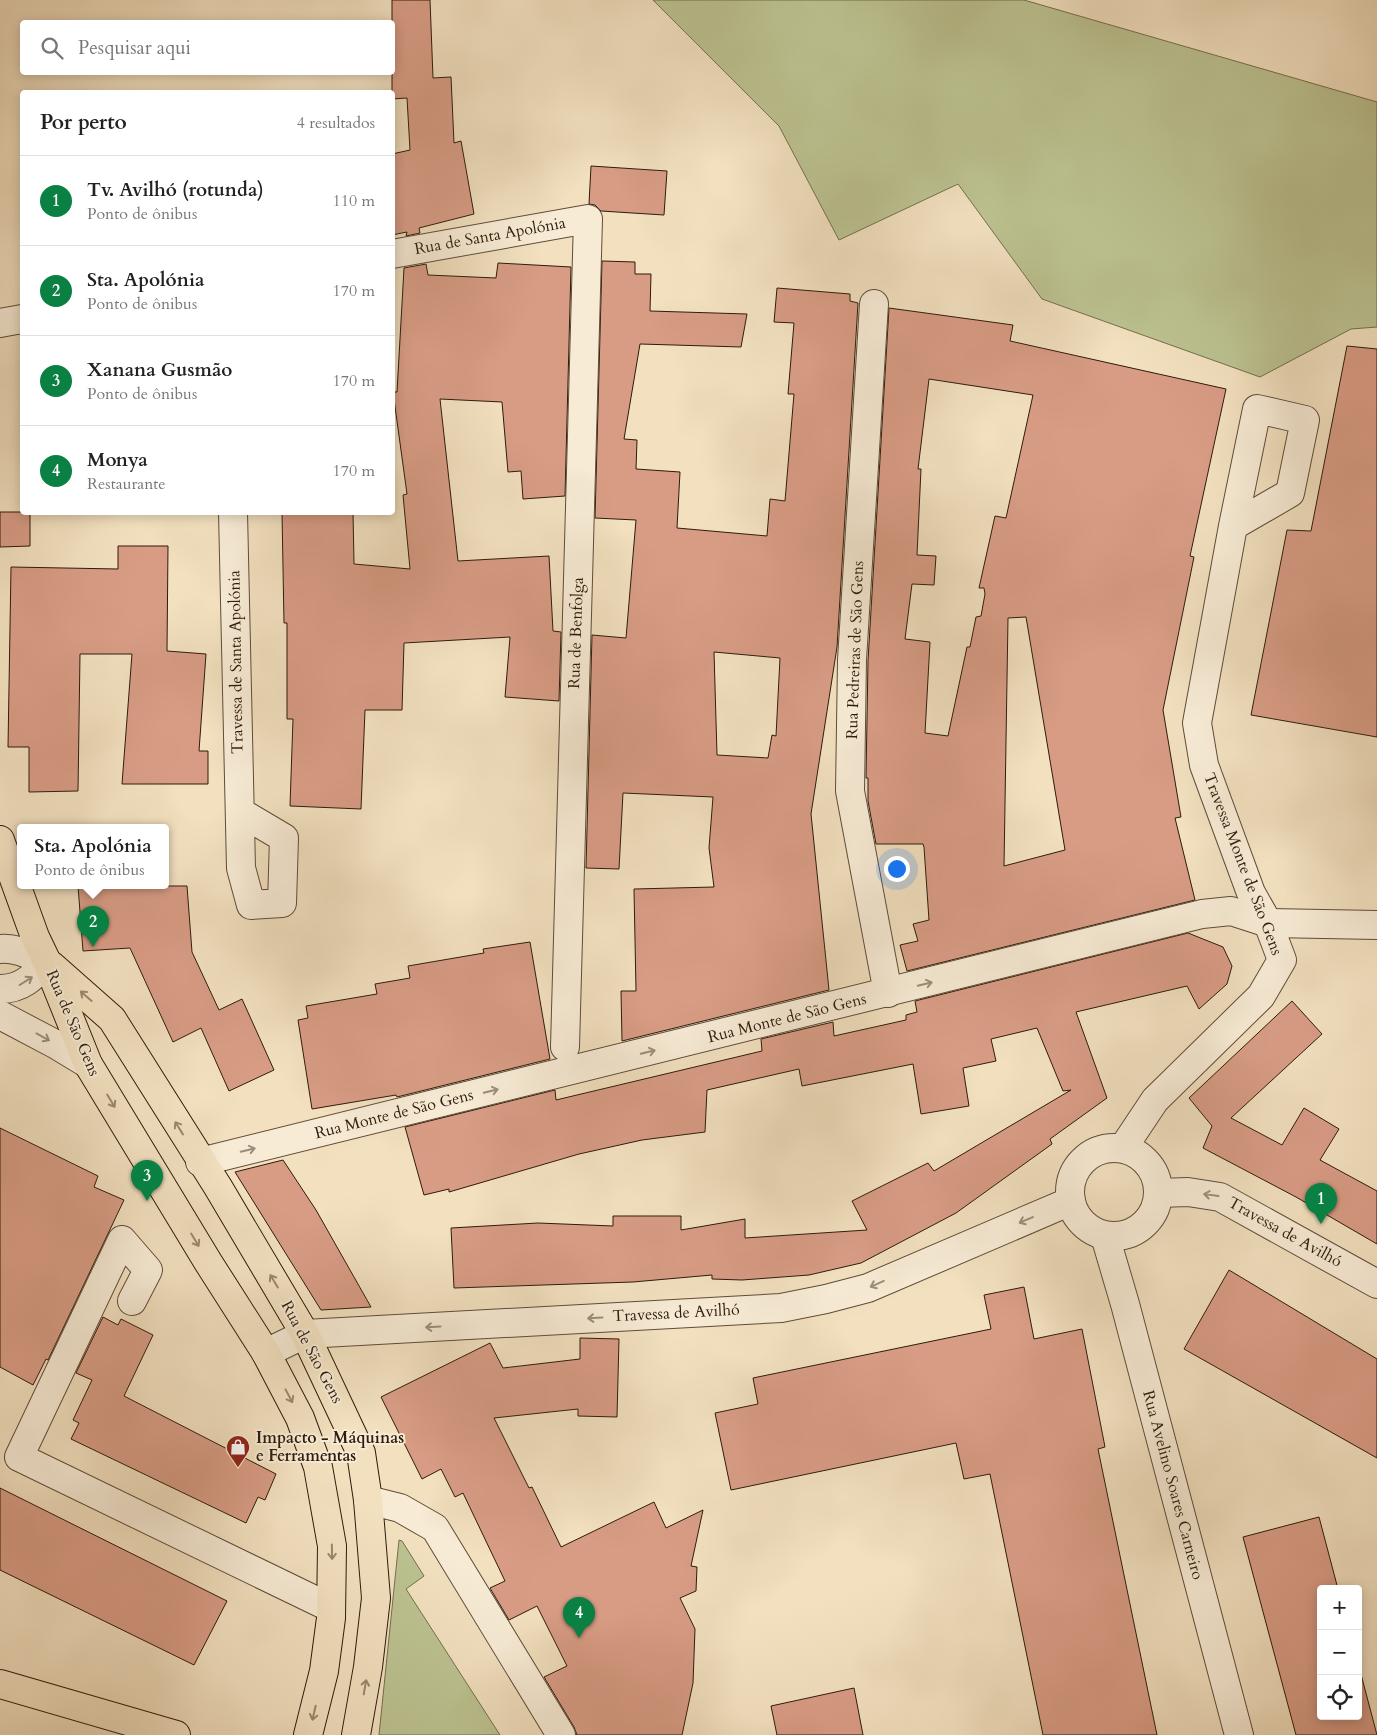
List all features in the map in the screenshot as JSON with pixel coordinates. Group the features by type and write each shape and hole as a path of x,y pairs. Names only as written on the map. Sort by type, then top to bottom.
{"main road":[{"name":"Rua de São Gens","path":"3,863 47,962 88,1064 266,1353 300,1418 318,1467 332,1546 331,1608 324,1671 308,1735"},
{"name":"Rua de São Gens","path":"47,962 112,1019 305,1334 360,1453 368,1500 376,1598 368,1666 356,1735"},
{"path":"0,1684 176,1735"}],"street":[{"name":"Rua de Santa Apolónia","path":"395,253 588,219"},
{"name":"Rua de Benfolga","path":"565,1046 588,219"},
{"name":"Rua Pedreiras de São Gens","path":"874,304 852,660 850,790 888,993"},
{"path":"0,323 20,319"},
{"name":"Travessa de Santa Apolónia","path":"233,515 240,812"},
{"name":"Travessa Monte de São Gens","path":"1123,1148 1155,1100 1261,996 1282,960 1268,922 1251,893 1207,774 1197,723 1233,526"},
{"name":"Rua Monte de São Gens","path":"200,1162 1202,914 1231,911 1268,922 1377,925"},
{"path":"0,949 7,948 27,953 47,962 30,981 12,989 0,989"},
{"path":"0,1015 49,1040 88,1064"},
{"path":"1123,1148 1139,1155 1150,1166 1156,1179 1159,1194 1157,1206 1142,1227 1124,1235 1105,1236 1093,1231 1075,1213 1071,1201 1073,1179 1084,1160 1096,1152 1123,1148"},
{"name":"Travessa de Avilhó","path":"1159,1194 1188,1192 1220,1197 1377,1284"},
{"name":"Travessa de Avilhó","path":"266,1353 305,1334 781,1308 868,1288 1071,1201"},
{"name":"Rua Avelino Soares Carneiro","path":"1105,1236 1126,1304 1238,1735"},
{"path":"132,1301 148,1270 122,1240 19,1456 331,1608"},
{"path":"368,1500 400,1508 435,1528 561,1735"}],"green space":[{"path":"653,0 1024,0 1377,102 1377,327 1351,329 1260,377 1042,299 958,184 839,240 779,126"},
{"path":"399,1540 402,1541 424,1576 406,1589 500,1735 379,1735"}],"building":[{"path":"392,0 430,0 433,78 451,77 454,143 461,141 474,214 419,228 420,233 406,236 407,232 395,234 395,153 410,150 407,98 395,99 395,90 392,90 392,75 395,75 395,20 392,20"},
{"path":"591,166 667,171 664,215 601,211 595,205 589,204"},
{"path":"602,261 635,262 635,274 651,274 650,311 747,314 741,347 640,344 624,439 637,440 636,469 680,472 677,528 767,536 770,499 785,501 794,394 788,394 794,323 774,322 777,288 850,294 850,301 858,303 837,647 811,814 829,990 622,1041 621,991 636,991 634,889 714,887 709,848 713,797 623,793 619,869 586,868 592,635 626,638 636,520 595,518","holes":["714,652 780,658 776,736 772,735 768,758 717,755"]},
{"path":"498,263 571,267 565,496 523,499 521,471 508,472 502,402 440,399 458,561 549,556 553,631 561,632 559,701 505,697 510,637 404,643 402,710 365,710 361,809 290,806 293,719 287,719 287,623 284,623 282,515 353,515 354,564 410,569 403,495 407,494 395,407 404,268 426,264 428,275 496,278"},
{"path":"889,308 1013,325 1010,341 1226,389 1190,556 1194,557 1163,710 1181,817 1175,818 1195,900 907,971 900,945 918,941 913,924 929,920 924,847 923,844 876,844 868,801 868,778 866,778 868,661","holes":["929,379 1033,395 1006,518 995,516 979,588 984,588 985,594 981,616 976,617 970,647 967,647 948,736 925,733 930,642 905,639 912,584 934,585 936,556 917,555 921,469 918,469","1026,617 1065,850 1004,866 1008,618"]},
{"path":"1347,346 1377,349 1377,737 1251,715 1287,530 1311,531"},
{"path":"0,512 20,512 20,515 30,515 30,546 0,547"},
{"path":"118,546 168,546 167,651 206,654 199,751 208,751 208,784 122,784 132,654 80,654 78,791 29,792 29,747 8,747 11,567 118,569"},
{"path":"169,886 187,886 192,952 219,1010 242,999 274,1070 229,1091 201,1028 173,1042 130,948 83,951 78,889 169,889"},
{"path":"1188,933 1223,947 1232,966 1227,984 1199,1009 1187,986 1076,1012 1107,1098 1050,1139 1052,1144 956,1213 861,1263 809,1275 742,1280 712,1279 712,1275 633,1282 454,1288 451,1228 538,1223 613,1226 613,1216 681,1216 681,1230 745,1219 745,1238 867,1230 852,1201 928,1163 934,1171 1071,1090 1063,1091 1037,1028 991,1039 996,1061 963,1068 969,1106 921,1114 913,1064 802,1086 799,1069 707,1090 705,1132 642,1140 579,1154 449,1192 449,1189 424,1195 405,1127 555,1090 556,1100 762,1051 761,1039 833,1022 834,1036 906,1020 906,1015 917,1012 915,1001"},
{"path":"530,942 550,1059 397,1097 396,1095 312,1109 298,1020 308,1018 306,1006 377,994 375,984 410,978 408,966 484,953 483,949"},
{"path":"1292,1001 1322,1034 1231,1118 1282,1145 1304,1108 1339,1129 1320,1160 1377,1191 1377,1244 1296,1197 1203,1148 1212,1126 1189,1098"},
{"path":"0,1128 98,1176 94,1187 124,1200 48,1360 46,1359 33,1385 0,1367"},
{"path":"283,1160 316,1210 371,1307 321,1310 235,1172"},
{"path":"1229,1270 1377,1359 1377,1458 1184,1349"},
{"path":"1024,1287 1034,1339 1082,1329 1105,1447 1098,1449 1157,1735 1043,1735 990,1474 964,1479 956,1443 731,1490 715,1413 758,1404 753,1378 991,1329 984,1295"},
{"path":"103,1317 118,1325 121,1319 153,1335 124,1396 276,1474 265,1500 258,1497 246,1523 71,1439 79,1423 73,1420 92,1380 76,1373"},
{"path":"580,1338 619,1339 617,1417 578,1416 578,1409 494,1418 529,1488 532,1487 561,1547 654,1502 666,1528 703,1510 691,1566 697,1567 696,1591 680,1598 695,1629 693,1683 682,1735 577,1735 544,1677 567,1666 537,1606 509,1620 490,1588 505,1581 463,1493 455,1497 441,1469 422,1479 381,1397 490,1343 503,1368 580,1359"},
{"path":"0,1488 227,1601 194,1665 0,1570"},
{"path":"1319,1517 1337,1585 1317,1585 1317,1720 1362,1720 1362,1678 1377,1735 1296,1735 1243,1537"},
{"path":"854,1688 863,1735 777,1735 771,1706"}],"place":[{"name":"Sta. Apolónia","path":"93,947"},
{"name":"Xanana Gusmão","path":"147,1201"},
{"name":"Tv. Avilhó (rotunda)","path":"1321,1224"},
{"name":"Impacto - Máquinas e Ferramentas","path":"238,1468"},
{"name":"Monya","path":"579,1638"}]}
